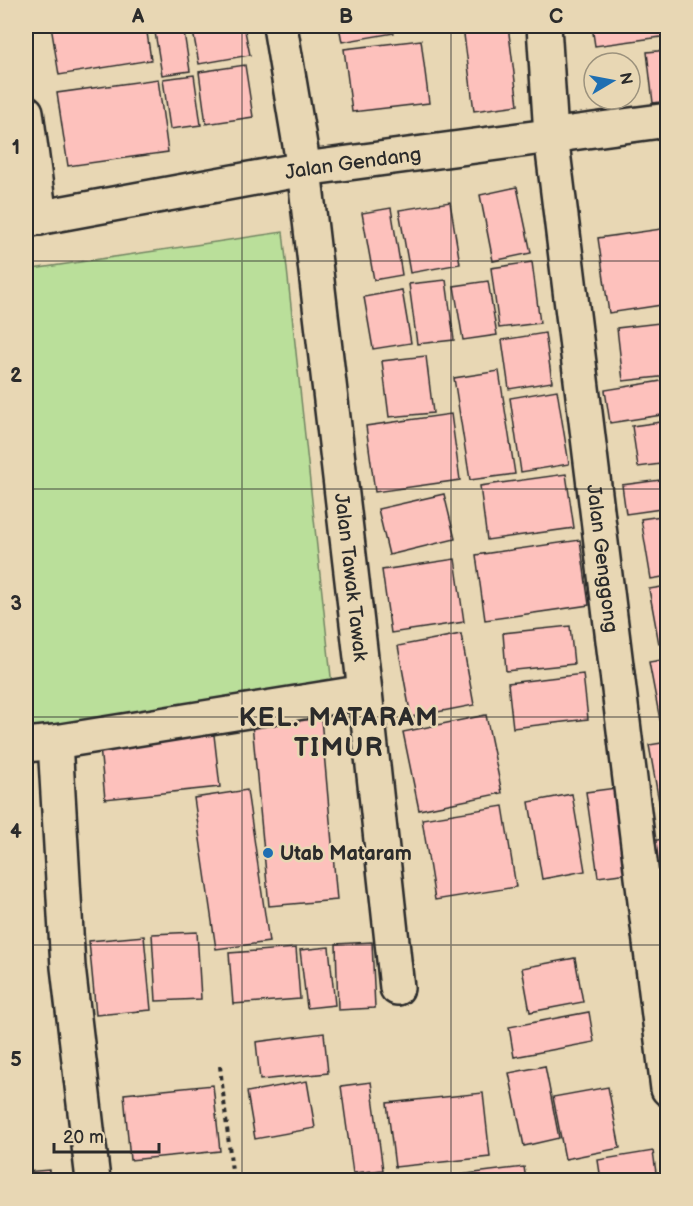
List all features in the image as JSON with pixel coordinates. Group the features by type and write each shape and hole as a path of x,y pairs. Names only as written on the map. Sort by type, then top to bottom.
{"street":[{"name":"Jalan Tawak Tawak","path":"280,26 304,169 397,988"},
{"name":"Jalan Genggong","path":"544,26 551,135 668,1089"},
{"path":"26,112 33,219"},
{"name":"Jalan Gendang","path":"33,219 304,169 668,120"},
{"path":"93,1180 40,743 365,692"}],"path":[{"path":"220,1066 232,1180"}],"green space":[{"path":"283,232 333,695 26,731 26,270"}],"building":[{"path":"51,26 146,26 151,60 59,75"},
{"path":"154,26 183,26 190,71 162,75"},
{"path":"192,26 244,26 250,55 199,64"},
{"path":"339,26 393,26 394,33 342,42"},
{"path":"508,26 518,105 474,111 463,27"},
{"path":"592,26 668,26 668,36 595,46"},
{"path":"421,40 429,103 352,112 344,49"},
{"path":"668,50 668,101 653,103 647,52"},
{"path":"245,65 253,117 206,124 199,72"},
{"path":"194,75 201,125 170,129 163,79"},
{"path":"158,79 168,152 68,166 57,93"},
{"path":"517,187 531,253 493,261 480,195"},
{"path":"450,202 460,264 410,273 399,210"},
{"path":"391,208 402,275 374,280 362,213"},
{"path":"668,228 668,304 609,313 598,238"},
{"path":"532,262 540,323 499,328 491,268"},
{"path":"446,280 454,340 417,344 409,284"},
{"path":"488,281 497,335 463,340 454,286"},
{"path":"402,290 411,343 373,349 364,297"},
{"path":"668,322 668,376 623,381 617,328"},
{"path":"545,333 552,382 509,389 502,340"},
{"path":"426,356 433,413 389,417 382,361"},
{"path":"499,371 515,474 470,480 454,378"},
{"path":"668,380 668,414 610,423 605,390"},
{"path":"557,390 569,464 521,472 510,398"},
{"path":"451,414 460,480 375,492 366,426"},
{"path":"668,421 668,463 638,467 632,426"},
{"path":"566,474 574,528 487,540 480,486"},
{"path":"668,479 668,508 626,514 622,485"},
{"path":"444,494 455,539 389,555 378,509"},
{"path":"668,515 668,576 651,579 641,519"},
{"path":"580,540 589,605 485,620 476,555"},
{"path":"455,559 464,622 391,633 382,570"},
{"path":"668,586 668,643 659,644 649,589"},
{"path":"570,626 574,664 506,671 503,633"},
{"path":"461,634 474,705 411,717 398,646"},
{"path":"668,659 668,719 660,720 649,662"},
{"path":"583,674 588,719 513,728 508,683"},
{"path":"320,707 337,900 269,906 251,713"},
{"path":"486,715 502,793 419,810 403,732"},
{"path":"214,735 220,787 105,799 100,747"},
{"path":"668,742 668,829 664,830 649,745"},
{"path":"616,788 628,873 598,877 586,792"},
{"path":"247,790 269,942 216,949 194,798"},
{"path":"572,794 585,871 542,879 529,802"},
{"path":"503,806 516,887 435,900 422,819"},
{"path":"668,838 668,881 660,882 652,841"},
{"path":"668,887 668,931 661,888"},
{"path":"197,932 201,999 156,1001 152,934"},
{"path":"144,936 151,1010 96,1015 89,941"},
{"path":"372,942 375,1008 338,1010 336,944"},
{"path":"329,947 335,1005 307,1008 300,950"},
{"path":"296,948 300,999 233,1004 229,953"},
{"path":"575,958 583,1002 530,1012 522,968"},
{"path":"589,1012 594,1042 514,1057 509,1027"},
{"path":"324,1033 328,1073 260,1080 256,1042"},
{"path":"545,1066 559,1138 524,1146 509,1073"},
{"path":"307,1081 315,1128 255,1139 247,1092"},
{"path":"371,1082 383,1170 353,1173 341,1086"},
{"path":"213,1085 220,1151 130,1160 124,1094"},
{"path":"608,1087 620,1148 565,1159 553,1097"},
{"path":"483,1093 490,1157 395,1167 387,1103"},
{"path":"653,1151 657,1180 601,1180 598,1160"},
{"path":"524,1167 526,1180 418,1180"},
{"path":"49,1170 50,1180 26,1180 26,1172"},
{"path":"577,1175 578,1180 533,1180"}],"place":[{"name":"Utab Mataram","path":"268,853"}],"district":[{"name":"KEL. MATARAM TIMUR","path":"339,732"}]}
